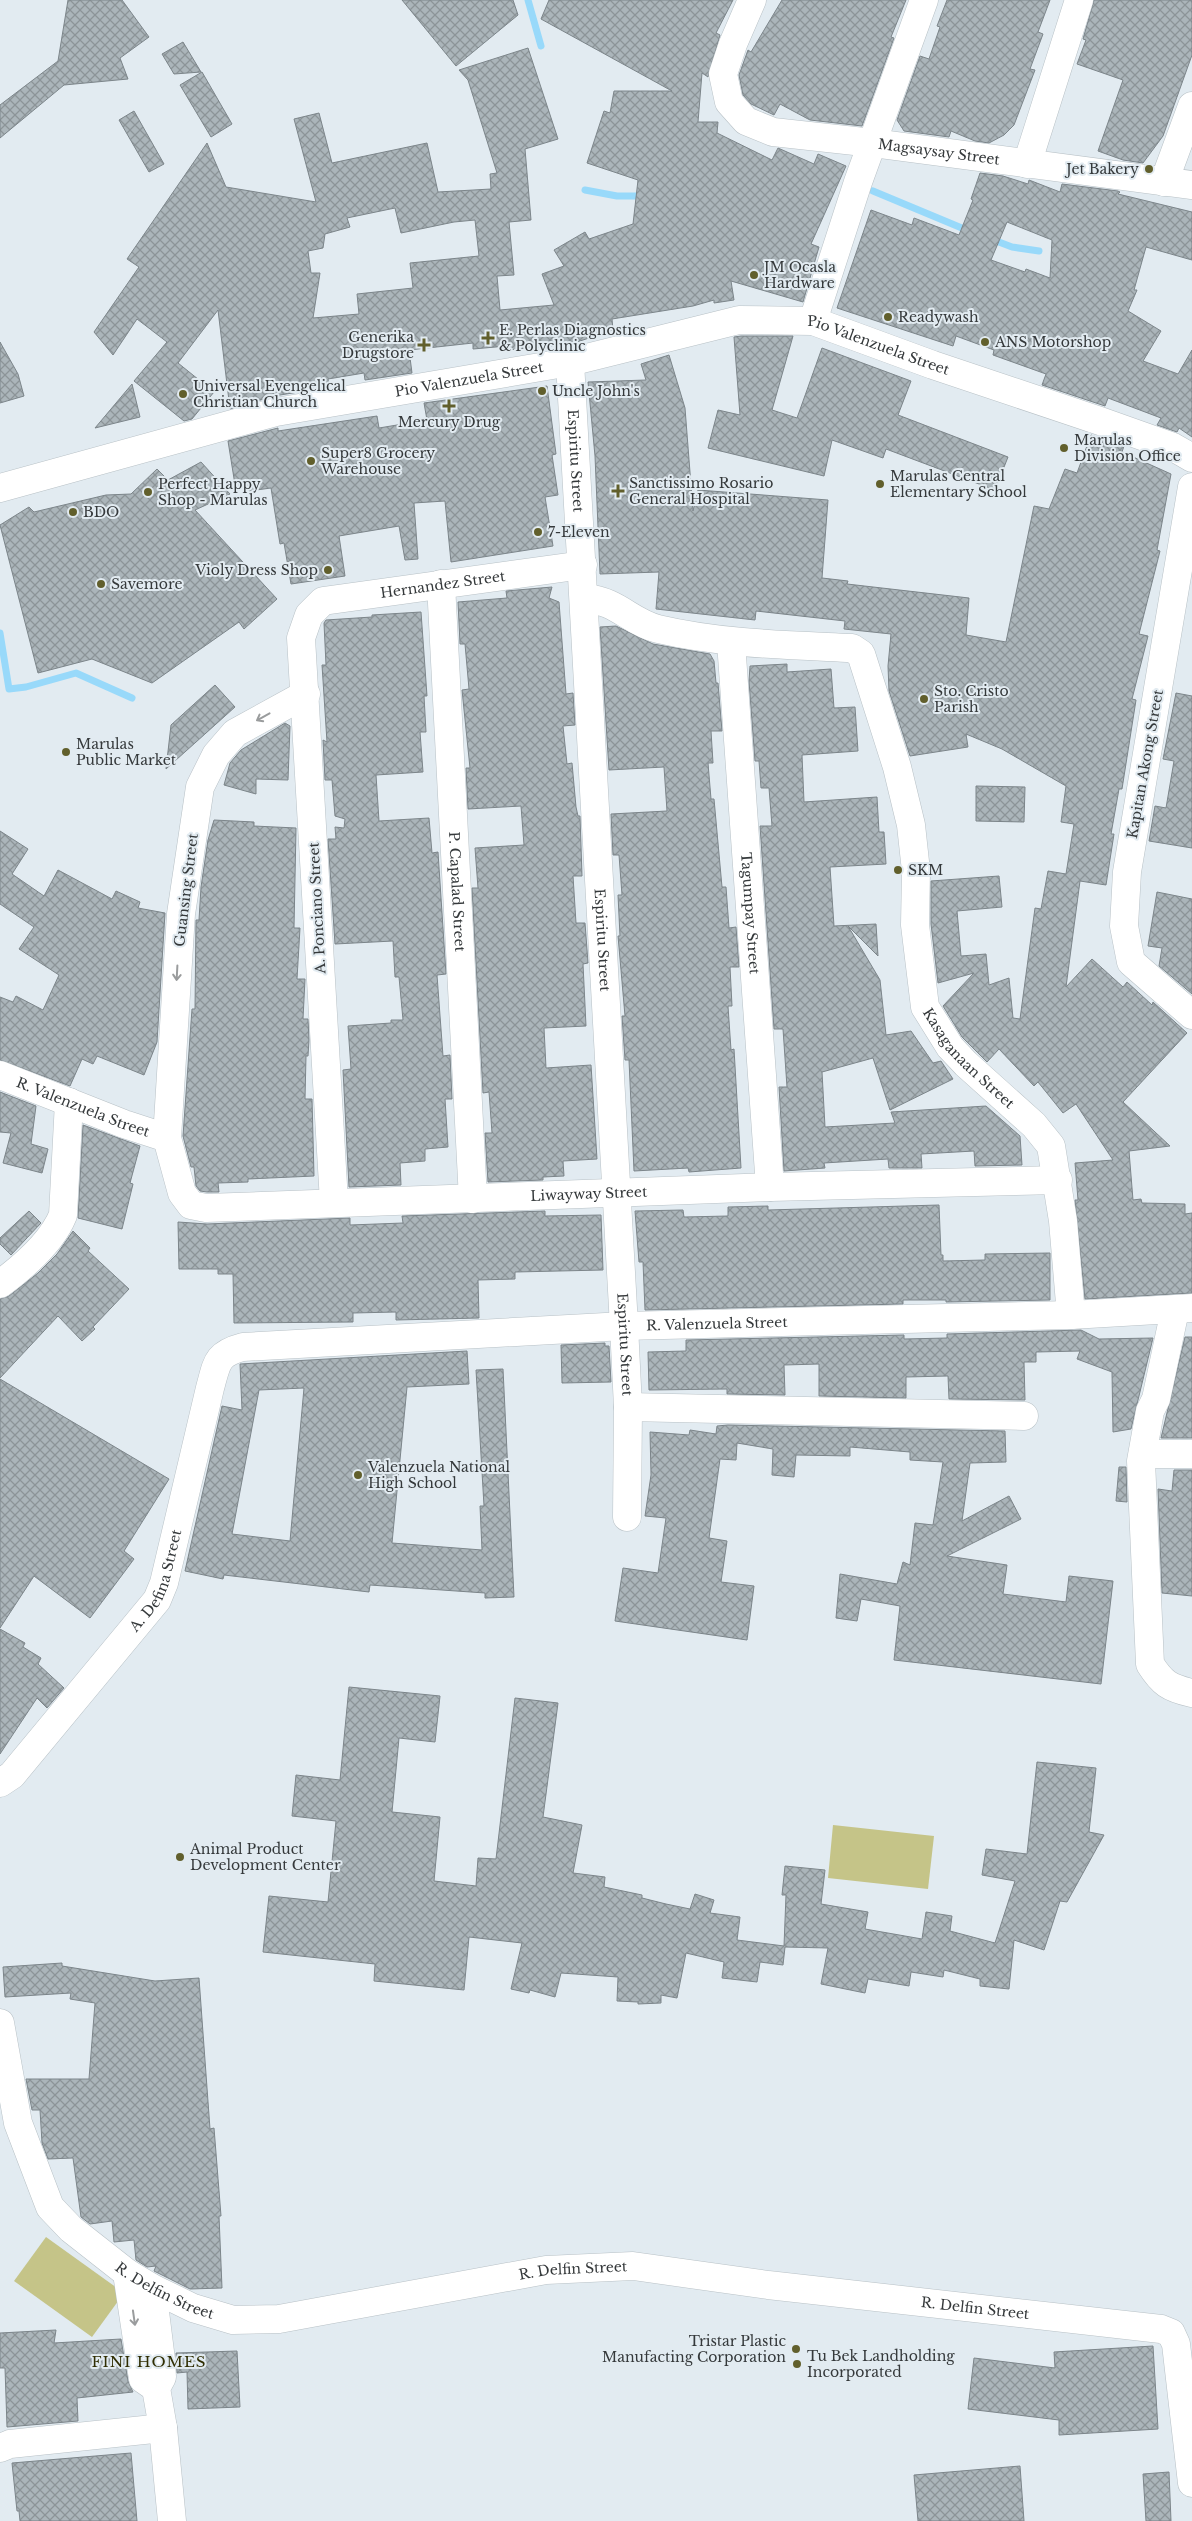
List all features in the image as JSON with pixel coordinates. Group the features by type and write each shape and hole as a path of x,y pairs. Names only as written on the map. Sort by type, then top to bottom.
{"street":[{"path":"752,0 733,44 723,74 729,102 746,121 773,132 873,143 924,0"},
{"path":"1026,164 1079,0"},
{"path":"1164,182 1192,106"},
{"name":"Magsaysay Street","path":"813,321 858,182 873,143 1192,185"},
{"name":"Pio Valenzuela Street","path":"0,488 276,412 570,362 739,320 813,321 933,365 1173,447 1192,458"},
{"name":"Espiritu Street","path":"570,362 585,598 628,1408 626,1517"},
{"name":"Kapitan Akong Street","path":"1192,487 1126,872 1124,926 1132,962 1192,1015"},
{"name":"Hernandez Street","path":"309,615 323,601 582,565"},
{"name":"P. Capalad Street","path":"441,584 474,1199"},
{"path":"585,598 608,602 641,622 657,629 731,642"},
{"name":"A. Ponciano Street","path":"309,615 301,638 306,694 334,1202"},
{"name":"Kasaganaan Street","path":"731,642 852,648 861,654 897,767 911,825 916,872 915,925 925,1006 938,1031 955,1053 1034,1125 1051,1146 1058,1180 1071,1315"},
{"name":"Tagumpay Street","path":"731,642 770,1187"},
{"name":"Guansing Street","path":"167,1138 180,914 200,788 216,755 235,732 306,694"},
{"name":"R. Valenzuela Street","path":"0,1075 167,1138"},
{"path":"0,1284 39,1248 60,1223 63,1215 69,1102"},
{"name":"Liwayway Street","path":"167,1138 182,1193 191,1205 206,1208 770,1187 1058,1180"},
{"path":"1184,1309 1156,1399 1150,1411 1143,1454 1150,1664 1161,1681 1181,1691 1192,1693"},
{"name":"R. Valenzuela Street","path":"243,1347 624,1326 1071,1315 1184,1309"},
{"name":"A. Defina Street","path":"0,1783 12,1775 157,1600 164,1583 217,1364 226,1351 243,1347"},
{"path":"628,1408 1024,1416"},
{"path":"1143,1454 1192,1454"},
{"name":"R. Delfin Street","path":"0,2023 18,2123 50,2207 71,2229 128,2273 152,2288 193,2308 233,2320 249,2322 279,2319 546,2270 634,2266 768,2285 1161,2329 1171,2333 1176,2344 1192,2483"},
{"path":"128,2273 143,2379 156,2388"},
{"path":"152,2288 162,2360 162,2377 156,2388 163,2428 172,2521"},
{"path":"0,2448 10,2444 163,2428"}],"shaded area":[{"path":"833,1825 934,1836 928,1889 828,1878"},
{"path":"46,2237 124,2293 92,2337 14,2281"}],"building":[{"path":"68,0 122,0 149,37 120,58 128,79 64,85 0,138 0,105 58,61"},
{"path":"402,0 513,0 518,15 456,66"},
{"path":"549,0 733,0 716,33 720,35 708,77 702,73 698,122 718,122 717,133 772,160 778,148 814,164 818,154 846,166 811,244 819,247 803,302 731,281 734,300 714,303 714,300 693,306 612,319 613,330 571,344 507,350 507,346 473,349 473,343 409,350 412,373 365,380 364,373 328,379 329,387 274,396 230,409 218,310 178,363 214,392 192,419 184,421 134,381 167,342 137,319 113,355 94,332 139,267 127,259 207,143 226,187 316,202 294,119 319,113 332,163 427,143 438,192 491,189 490,174 497,173 468,80 459,70 528,48 558,139 525,149 531,220 509,222 514,275 497,276 500,310 554,305 542,274 564,266 554,250 585,232 589,239 633,224 638,180 587,163 604,111 610,113 614,91 672,91 541,19","holes":["395,208 401,233 454,222 475,220 479,256 410,263 413,288 357,294 359,314 313,318 320,273 311,273 308,251 323,248 325,234 350,227 347,218"]},
{"path":"782,0 906,0 891,37 894,38 862,126 810,120 780,104 774,115 751,104 743,95 739,75 748,50 751,52"},
{"path":"947,0 1050,0 1038,32 1043,34 1030,69 1035,70 1014,125 1004,135 989,143 975,141 951,131 949,137 904,131 897,120 920,56 929,59 940,27 937,26"},
{"path":"1094,0 1192,0 1192,55 1163,136 1143,163 1123,160 1098,151 1123,80 1077,64 1086,40 1083,39"},
{"path":"183,42 201,72 174,74 162,54"},
{"path":"202,72 232,124 211,137 180,85"},
{"path":"134,111 164,164 149,172 119,120"},
{"path":"980,173 1003,176 1028,184 1029,180 1060,192 1062,184 1118,191 1120,192 1118,194 1192,212 1192,260 1146,247 1134,290 1137,290 1128,311 1161,331 1143,361 1178,374 1192,350 1192,437 1179,428 1177,432 1157,425 1161,418 1108,398 1105,406 1042,385 1046,374 993,355 994,350 956,336 953,346 837,308 871,210 912,225 914,218 959,235 973,200 971,199","holes":["1007,222 1052,240 1050,278 1026,269 1025,272 991,260"]},
{"path":"793,336 772,410 797,418 822,348 911,381 898,415 1008,457 995,490 886,449 883,458 832,440 824,476 708,448 718,410 740,415 734,337"},
{"path":"0,342 18,374 24,396 0,403"},
{"path":"669,355 685,408 693,511 698,490 828,500 822,578 848,581 847,584 969,598 966,635 1006,642 1034,506 1049,509 1065,469 1077,473 1091,435 1124,446 1122,452 1171,474 1157,550 1160,551 1139,634 1148,636 1132,699 1136,700 1122,789 1119,789 1111,834 1114,834 1106,885 1080,881 1066,987 1092,959 1123,987 1127,982 1152,1005 1153,1002 1187,1033 1123,1102 1170,1146 1129,1151 1133,1200 1141,1199 1142,1203 1185,1204 1185,1214 1192,1213 1192,1293 1085,1299 1075,1200 1078,1200 1075,1163 1113,1160 1076,1104 1063,1113 1038,1082 1034,1086 999,1049 987,1062 962,1037 943,1006 974,973 938,983 931,924 931,881 999,876 1002,907 957,911 961,956 986,954 989,985 1009,978 1013,1018 1020,1019 1035,908 1041,909 1048,871 1066,874 1074,824 1061,822 1066,786 1002,749 966,734 968,747 910,756 889,691 888,666 891,634 844,629 845,621 756,611 755,620 656,609 659,572 600,574 595,456 588,382 646,380 641,364"},
{"path":"132,384 140,417 95,428"},
{"path":"547,386 556,454 552,455 558,495 545,497 553,546 451,562 445,501 414,503 418,559 405,560 399,526 339,536 345,576 291,584 284,543 280,544 271,488 249,491 248,485 236,491 228,441 278,428 278,431 377,416 379,428 427,420 424,403"},
{"name":"Savemore","path":"201,462 230,494 195,510 277,599 244,629 239,622 152,683 92,659 38,673 0,525 29,507 34,512 106,495 131,494 157,469 168,480"},
{"path":"552,587 549,598 559,602 566,694 573,693 575,725 563,726 567,764 572,763 576,807 578,816 580,816 582,876 573,876 576,923 585,923 588,963 583,964 586,1026 544,1028 546,1068 591,1065 597,1159 563,1161 564,1176 543,1177 543,1180 488,1182 485,1133 492,1133 489,1092 483,1093 472,888 478,888 475,848 524,845 521,806 468,809 466,768 470,768 462,690 469,689 465,644 460,644 458,602 507,598 506,591"},
{"path":"421,612 427,696 424,696 426,732 420,732 423,772 376,775 379,821 429,818 432,853 438,852 446,974 437,975 443,1056 450,1055 452,1099 445,1099 448,1147 425,1149 425,1161 400,1163 401,1185 349,1187 343,1070 351,1069 348,1026 391,1023 391,1020 403,1020 399,977 395,977 393,941 335,944 328,839 336,839 335,827 344,828 345,819 335,816 332,780 325,780 323,740 327,742 322,665 326,665 324,623 326,620"},
{"path":"616,626 653,644 710,654 714,661 722,731 711,731 713,763 708,763 711,799 714,799 722,887 726,887 729,928 736,927 739,967 730,967 732,1006 728,1006 731,1050 734,1049 741,1168 689,1172 688,1168 634,1171 629,1060 625,1060 622,1016 625,1016 618,936 620,936 618,895 622,895 619,855 613,855 611,814 667,811 664,767 609,770 600,627"},
{"path":"787,664 787,672 831,669 834,708 855,707 858,751 802,755 804,802 877,797 879,832 884,832 886,864 830,867 834,926 876,924 878,956 848,926 880,980 886,1035 911,1031 933,1063 941,1061 953,1079 890,1110 873,1058 822,1072 825,1127 895,1123 891,1112 986,1106 1020,1136 1022,1165 975,1166 974,1151 921,1154 922,1168 889,1168 888,1159 824,1163 825,1168 784,1171 779,1087 787,1087 783,1029 774,1029 760,826 772,826 769,788 761,788 759,761 755,761 749,681 750,666"},
{"path":"215,685 235,707 166,769 171,725"},
{"path":"1176,693 1192,696 1192,848 1149,841 1155,806 1166,808 1174,761 1163,759"},
{"path":"285,723 290,726 288,780 256,779 256,794 224,785 230,763 241,750"},
{"path":"976,786 1025,787 1024,822 976,821"},
{"path":"214,820 254,822 254,826 296,828 294,928 300,928 297,979 305,979 303,1019 308,1019 309,1040 308,1056 306,1056 305,1099 312,1099 314,1176 248,1179 248,1182 218,1183 219,1192 207,1192 200,1191 196,1186 194,1167 191,1167 183,1136 192,1009 195,1009 196,920 199,920 201,887 208,840"},
{"path":"0,831 28,849 12,874 44,896 58,870 112,899 116,891 140,902 138,908 165,913 157,1042 144,1075 97,1056 93,1064 82,1059 70,1086 0,1060 0,997 13,1002 16,996 43,1010 59,975 19,949 34,927 0,904"},
{"path":"1157,892 1192,899 1192,994 1159,966 1162,948 1148,946"},
{"path":"0,1092 36,1106 31,1144 48,1149 42,1173 3,1163 11,1133 0,1132"},
{"path":"83,1125 140,1146 130,1183 133,1184 122,1229 78,1218"},
{"path":"939,1205 941,1255 943,1255 943,1261 985,1260 985,1254 1050,1253 1050,1300 946,1302 946,1300 903,1300 903,1304 645,1310 643,1262 639,1262 635,1211 683,1210 684,1217 728,1216 728,1207 768,1206 768,1210"},
{"path":"29,1211 41,1223 11,1255 0,1244 0,1238"},
{"path":"545,1211 545,1216 601,1215 603,1270 515,1272 515,1279 478,1280 479,1318 396,1320 396,1312 353,1313 353,1322 234,1323 233,1274 218,1274 218,1269 179,1269 178,1222 207,1224 350,1218 350,1225 403,1223 402,1216"},
{"path":"73,1231 90,1248 88,1251 129,1289 93,1327 95,1329 82,1341 58,1316 0,1378 0,1299 9,1296 38,1273 57,1254"},
{"path":"1081,1330 1099,1339 1153,1338 1131,1429 1113,1432 1112,1372 1077,1359 1080,1351 1036,1352 1036,1362 1024,1362 1025,1400 949,1399 948,1376 906,1377 906,1398 819,1396 819,1364 784,1365 785,1395 727,1394 727,1389 649,1390 648,1352 686,1351 686,1340 904,1335 904,1339 947,1338 947,1334"},
{"path":"1185,1337 1192,1337 1192,1438 1161,1438"},
{"path":"605,1343 605,1346 609,1346 611,1382 562,1383 561,1345"},
{"path":"467,1351 469,1384 407,1387 392,1543 482,1550 480,1506 484,1506 476,1370 503,1369 514,1597 485,1598 485,1593 370,1585 369,1592 224,1575 223,1579 185,1571 222,1406 242,1410 240,1364","holes":["304,1388 290,1541 232,1534 259,1390"]},
{"path":"0,1379 169,1479 124,1551 134,1559 90,1618 34,1576 0,1628"},
{"path":"717,1426 1005,1431 1006,1462 970,1463 962,1521 1009,1496 1021,1519 947,1556 1007,1565 1003,1594 1066,1602 1069,1576 1113,1581 1101,1684 894,1660 900,1606 861,1599 857,1621 836,1618 840,1574 897,1584 903,1562 910,1565 915,1523 933,1525 943,1462 910,1460 910,1452 850,1447 850,1456 796,1455 794,1477 772,1475 773,1449 737,1443 736,1460 720,1459 709,1538 727,1541 721,1582 754,1586 747,1640 615,1621 623,1568 658,1573 666,1518 645,1516 651,1475 650,1432 689,1435 690,1430 716,1434"},
{"path":"1119,1467 1126,1467 1127,1502 1116,1501"},
{"path":"1174,1470 1192,1470 1192,1596 1162,1593 1158,1489 1172,1491"},
{"path":"0,1629 25,1643 23,1647 41,1658 38,1664 64,1688 47,1708 37,1698 0,1754"},
{"path":"349,1687 440,1696 435,1742 399,1738 392,1812 440,1817 434,1881 476,1886 478,1858 496,1859 515,1698 558,1703 543,1817 582,1825 573,1873 605,1877 604,1887 642,1895 642,1898 690,1909 695,1894 714,1900 710,1913 740,1917 737,1940 784,1946 786,1895 782,1895 785,1866 825,1870 821,1904 868,1912 865,1929 922,1939 926,1912 952,1916 950,1931 995,1943 1015,1881 982,1875 986,1849 1027,1854 1037,1762 1096,1768 1089,1832 1104,1835 1067,1902 1060,1901 1044,1950 1014,1940 1009,1989 980,1986 980,1979 944,1970 943,1977 911,1972 909,1986 868,1979 865,1993 821,1984 828,1948 785,1947 783,1965 760,1962 757,1982 722,1978 724,1962 686,1953 677,1998 661,1995 661,2003 638,2004 638,2002 617,2001 618,1977 561,1973 555,1997 530,1990 529,1993 511,1989 522,1943 469,1937 464,1990 374,1981 375,1964 263,1952 269,1896 328,1902 336,1821 292,1816 296,1775 340,1780"},
{"path":"62,1963 62,1966 155,1981 199,1978 210,2129 214,2128 221,2216 219,2216 222,2288 190,2289 154,2271 156,2266 147,2267 136,2260 134,2240 114,2242 112,2221 90,2224 81,2217 73,2158 48,2159 42,2143 40,2110 32,2110 26,2079 89,2079 95,2003 70,1999 71,1993 5,1997 3,1967"},
{"path":"56,2330 54,2343 121,2339 128,2381 133,2392 77,2398 78,2421 7,2427 5,2368 0,2368 0,2333"},
{"path":"1153,2346 1158,2429 1059,2435 1059,2420 968,2409 974,2358 1055,2368 1054,2352"},
{"path":"237,2351 240,2407 188,2409 187,2372 177,2373 176,2353"},
{"path":"131,2453 137,2521 20,2521 19,2511 17,2511 12,2463"},
{"path":"1020,2466 1024,2521 918,2521 914,2475"},
{"path":"1169,2472 1171,2521 1146,2521 1143,2474"}],"waterway":[{"path":"528,0 541,46"},
{"path":"585,190 617,196 644,196"},
{"path":"873,191 969,231"},
{"path":"991,239 1012,247 1039,251"},
{"path":"0,633 9,689 26,687 76,673 132,698"}],"place":[{"name":"Jet Bakery","path":"1149,169"},
{"name":"JM Ocasla Hardware","path":"754,275"},
{"name":"Readywash","path":"888,317"},
{"name":"E. Perlas Diagnostics & Polyclinic","path":"488,338"},
{"name":"ANS Motorshop","path":"985,342"},
{"name":"Generika Drugstore","path":"424,345"},
{"name":"Uncle John's","path":"542,391"},
{"name":"Universal Evengelical Christian Church","path":"183,394"},
{"name":"Mercury Drug","path":"449,406"},
{"name":"Marulas Division Office","path":"1064,448"},
{"name":"Super8 Grocery Warehouse","path":"311,461"},
{"name":"Marulas Central Elementary School","path":"880,484"},
{"name":"Sanctissimo Rosario General Hospital","path":"618,491"},
{"name":"Perfect Happy Shop - Marulas","path":"148,492"},
{"name":"BDO","path":"73,512"},
{"name":"7-Eleven","path":"538,532"},
{"name":"Violy Dress Shop","path":"328,570"},
{"name":"Savemore","path":"101,584"},
{"name":"Sto. Cristo Parish","path":"924,699"},
{"name":"Marulas Public Market","path":"66,752"},
{"name":"SKM","path":"898,870"},
{"name":"Valenzuela National High School","path":"358,1475"},
{"name":"Animal Product Development Center","path":"180,1857"},
{"name":"Tristar Plastic Manufacting Corporation","path":"796,2349"},
{"name":"Tu Bek Landholding Incorporated","path":"797,2364"}],"district":[{"name":"FINI HOMES","path":"149,2362"}]}
